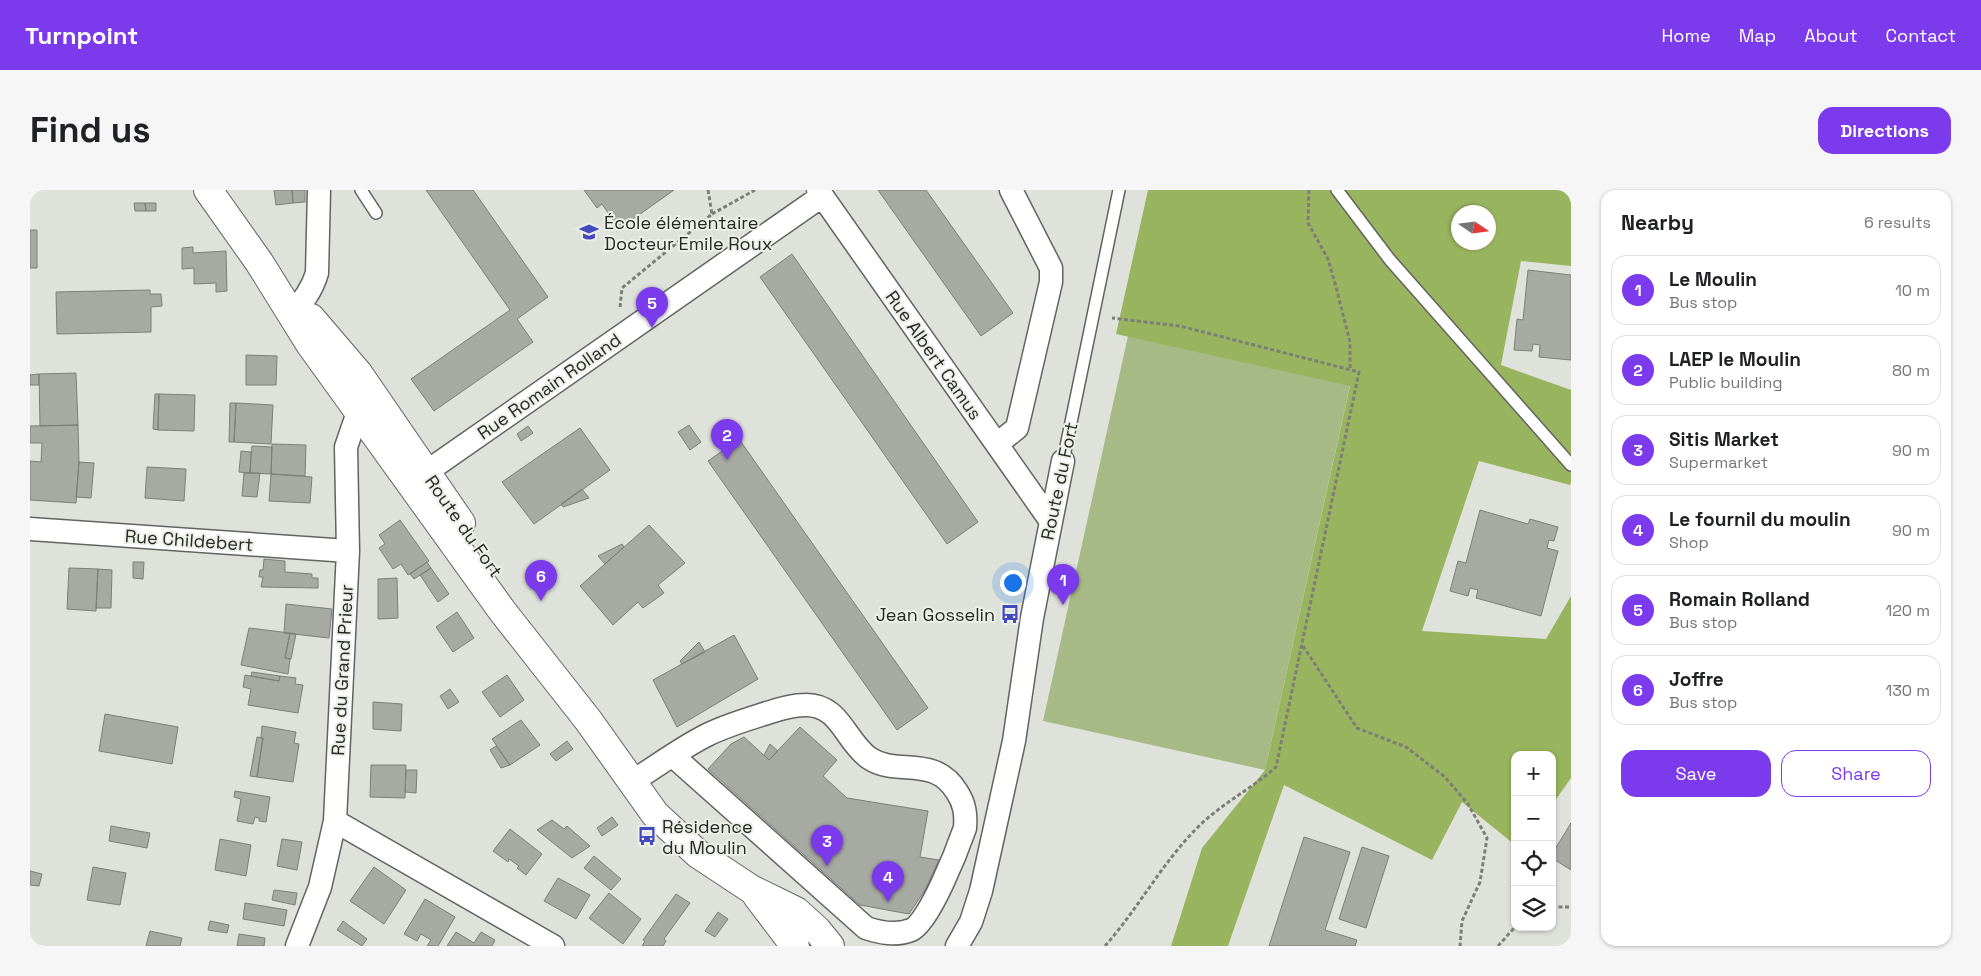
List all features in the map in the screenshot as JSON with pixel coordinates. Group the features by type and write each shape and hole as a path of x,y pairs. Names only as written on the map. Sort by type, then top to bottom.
{"street":[{"path":"208,190 295,311 313,286 317,273 319,190"},
{"path":"997,444 1017,428 1051,282 1051,268 1011,190"},
{"name":"Rue Albert Camus","path":"820,193 1050,520"},
{"name":"Rue Romain Rolland","path":"426,472 820,193"},
{"name":"Route du Fort","path":"295,311 328,338 366,404 397,466 503,612 588,720 655,814 676,836 698,854 751,889 796,911 817,930 830,946"},
{"name":"Route du Fort","path":"295,311 336,380 366,404 426,472 517,603 588,720"},
{"name":"Rue du Grand Prieur","path":"297,946 320,887 336,821 348,551 346,447 366,404"},
{"name":"Route du Fort","path":"957,946 971,922 981,891 1008,769 1050,520 1063,461"},
{"path":"397,466 414,476 426,472"},
{"name":"Rue Childebert","path":"30,530 348,551"},
{"path":"633,781 673,756 708,735 777,710 804,705 817,707 836,716 854,742 872,760 939,773 953,785 962,799 966,814 965,828 926,918 913,930 894,934 880,933 866,928 673,756"},
{"path":"336,821 553,946"},
{"name":"Route du Fort","path":"751,889 795,946"}],"lane":[{"path":"360,190 376,213"},
{"name":"Route du Fort","path":"1063,461 1119,190"},
{"path":"1337,190 1390,260 1571,465"}],"path":[{"path":"708,190 712,214"},
{"path":"620,308 622,288 712,214 755,190"},
{"path":"1308,190 1308,223 1328,259 1336,286 1350,342 1350,369"},
{"path":"1094,316 1180,326 1359,372 1276,767 1255,786 1225,803 1194,831 1105,946"},
{"path":"1303,645 1357,728 1406,747 1445,778 1468,804 1487,838 1480,882 1462,922 1460,946"},
{"path":"1556,907 1571,907"},
{"path":"1498,946 1511,931"}],"green space":[{"path":"1148,190 1571,190 1571,266 1521,261 1501,365 1571,390 1570,485 1479,461 1422,631 1546,639 1571,596 1571,778 1556,799 1556,751 1511,751 1511,842 1462,802 1432,860 1284,785 1228,946 1171,946 1202,848 1265,770 1350,386 1116,334"},
{"path":"1128,336 1350,385 1265,770 1043,721"}],"building":[{"path":"274,190 292,190 293,203 276,205"},
{"path":"292,190 305,190 305,202 293,203"},
{"path":"426,190 473,190 548,297 517,319 533,342 434,411 411,379 510,310"},
{"path":"584,190 674,190 619,229 602,204 597,208"},
{"path":"878,190 926,190 1013,313 981,336"},
{"path":"134,203 145,203 146,211 135,211"},
{"path":"145,203 156,203 156,211 146,211"},
{"path":"30,230 37,230 37,268 30,268"},
{"path":"193,247 193,253 226,251 227,291 216,292 216,283 194,284 194,268 182,269 182,248"},
{"path":"792,254 978,522 947,544 760,277"},
{"path":"1528,270 1571,275 1571,360 1539,357 1540,345 1533,344 1532,351 1514,350 1517,319 1523,320"},
{"path":"150,290 150,294 161,294 162,306 151,307 151,332 57,334 56,292"},
{"path":"246,355 277,356 276,385 246,385"},
{"path":"76,373 78,425 40,426 39,374"},
{"path":"39,374 39,385 30,385 30,375"},
{"path":"155,394 159,394 158,430 153,429"},
{"path":"159,394 195,395 194,431 158,430"},
{"path":"230,403 236,403 234,442 229,442"},
{"path":"236,403 273,405 271,444 234,442"},
{"path":"78,425 79,462 76,503 30,500 30,461 41,462 42,443 30,443 30,426"},
{"path":"689,425 701,442 690,450 678,432"},
{"path":"528,426 533,433 521,441 517,434"},
{"path":"580,428 610,470 534,524 502,482"},
{"path":"739,439 928,708 897,730 708,461"},
{"path":"272,444 306,445 305,476 271,474"},
{"path":"252,446 272,447 271,474 250,473"},
{"path":"241,451 251,452 250,473 239,472"},
{"path":"79,462 94,463 91,498 76,497"},
{"path":"147,467 186,469 184,501 145,498"},
{"path":"244,473 260,473 257,497 242,496"},
{"path":"271,474 312,477 310,503 269,501"},
{"path":"582,489 589,498 563,507 561,504"},
{"path":"1480,510 1528,524 1530,519 1558,527 1554,541 1549,540 1547,548 1558,551 1541,616 1476,598 1478,590 1470,588 1468,596 1450,591 1458,561 1466,563"},
{"path":"400,520 429,561 408,575 401,564 393,569 379,548 385,544 379,535"},
{"path":"649,525 685,563 658,585 664,593 643,608 638,602 613,625 580,586"},
{"path":"622,544 624,547 605,564 598,556"},
{"path":"264,559 285,561 285,572 312,574 312,578 318,578 318,588 261,587 263,577 259,577 260,570 263,570"},
{"path":"133,562 144,562 143,579 133,578"},
{"path":"427,562 431,568 414,579 410,574"},
{"path":"69,568 98,569 96,611 67,609"},
{"path":"431,568 449,594 438,602 420,575"},
{"path":"98,569 112,570 111,608 96,608"},
{"path":"397,578 398,618 378,619 378,579"},
{"path":"286,604 332,609 329,638 284,633"},
{"path":"457,612 474,638 453,652 436,627"},
{"path":"249,628 290,633 285,658 290,659 288,674 241,665"},
{"path":"290,633 296,634 291,659 285,658"},
{"path":"734,635 758,679 677,727 653,680"},
{"path":"699,642 705,652 682,664 680,661"},
{"path":"252,672 280,676 279,681 251,676"},
{"path":"245,675 279,681 280,676 296,678 295,684 303,685 298,713 248,705 251,689 243,687"},
{"path":"507,675 524,700 500,717 482,692"},
{"path":"450,689 459,702 448,709 440,696"},
{"path":"373,702 402,704 401,731 373,729"},
{"path":"105,714 178,727 172,764 99,751"},
{"path":"521,720 540,745 510,765 492,739"},
{"path":"262,726 296,732 294,743 299,744 293,782 257,777 263,738 261,738"},
{"path":"800,727 837,760 823,776 847,798 928,811 920,857 939,860 925,890 909,914 860,905 708,769 731,744 744,737 769,760"},
{"path":"257,737 263,738 257,777 250,776"},
{"path":"567,741 573,749 556,761 550,754"},
{"path":"770,744 778,751 769,760 764,755"},
{"path":"496,746 510,765 501,768 490,750"},
{"path":"371,765 406,765 405,798 370,797"},
{"path":"406,770 417,770 416,793 405,792"},
{"path":"235,791 270,797 266,822 259,821 259,818 255,817 253,824 237,821 241,799 234,797"},
{"path":"612,817 618,825 602,836 597,828"},
{"path":"552,820 564,829 567,826 590,846 572,858 537,830"},
{"path":"1571,823 1571,870 1556,861 1556,847"},
{"path":"111,826 150,833 147,848 109,841"},
{"path":"510,829 542,854 526,875 517,868 519,866 509,859 508,862 493,851"},
{"path":"1304,837 1350,852 1325,930 1357,940 1355,946 1269,946"},
{"path":"220,839 251,845 246,876 215,870"},
{"path":"282,839 302,842 297,870 277,866"},
{"path":"1362,847 1389,856 1366,928 1339,919"},
{"path":"594,856 621,879 611,890 584,868"},
{"path":"93,867 126,873 120,905 87,900"},
{"path":"374,867 406,890 384,924 350,901"},
{"path":"30,871 42,874 39,886 30,885"},
{"path":"558,878 590,895 576,919 544,901"},
{"path":"274,890 297,893 295,905 272,900"},
{"path":"609,893 641,919 623,944 589,918"},
{"path":"676,894 690,903 664,939 666,941 663,946 642,946 645,941 643,940"},
{"path":"425,899 455,917 438,946 427,946 431,940 421,934 417,941 404,934"},
{"path":"245,903 287,910 284,926 243,919"},
{"path":"718,912 728,919 715,937 705,931"},
{"path":"210,921 229,925 227,933 208,930"},
{"path":"343,921 367,939 362,946 337,930"},
{"path":"150,931 182,938 180,946 146,946"},
{"path":"456,932 474,943 481,932 495,940 492,946 447,946"},
{"path":"239,934 265,938 264,946 237,946"}],"place":[{"name":"École élémentaire Docteur Emile Roux","path":"589,232"},
{"name":"Romain Rolland","path":"652,328"},
{"name":"LAEP le Moulin","path":"727,460"},
{"name":"Joffre","path":"541,601"},
{"name":"Le Moulin","path":"1063,605"},
{"name":"Jean Gosselin","path":"1010,614"},
{"name":"Résidence du Moulin","path":"647,836"},
{"name":"Sitis Market","path":"827,866"},
{"name":"Le fournil du moulin","path":"888,902"}]}
